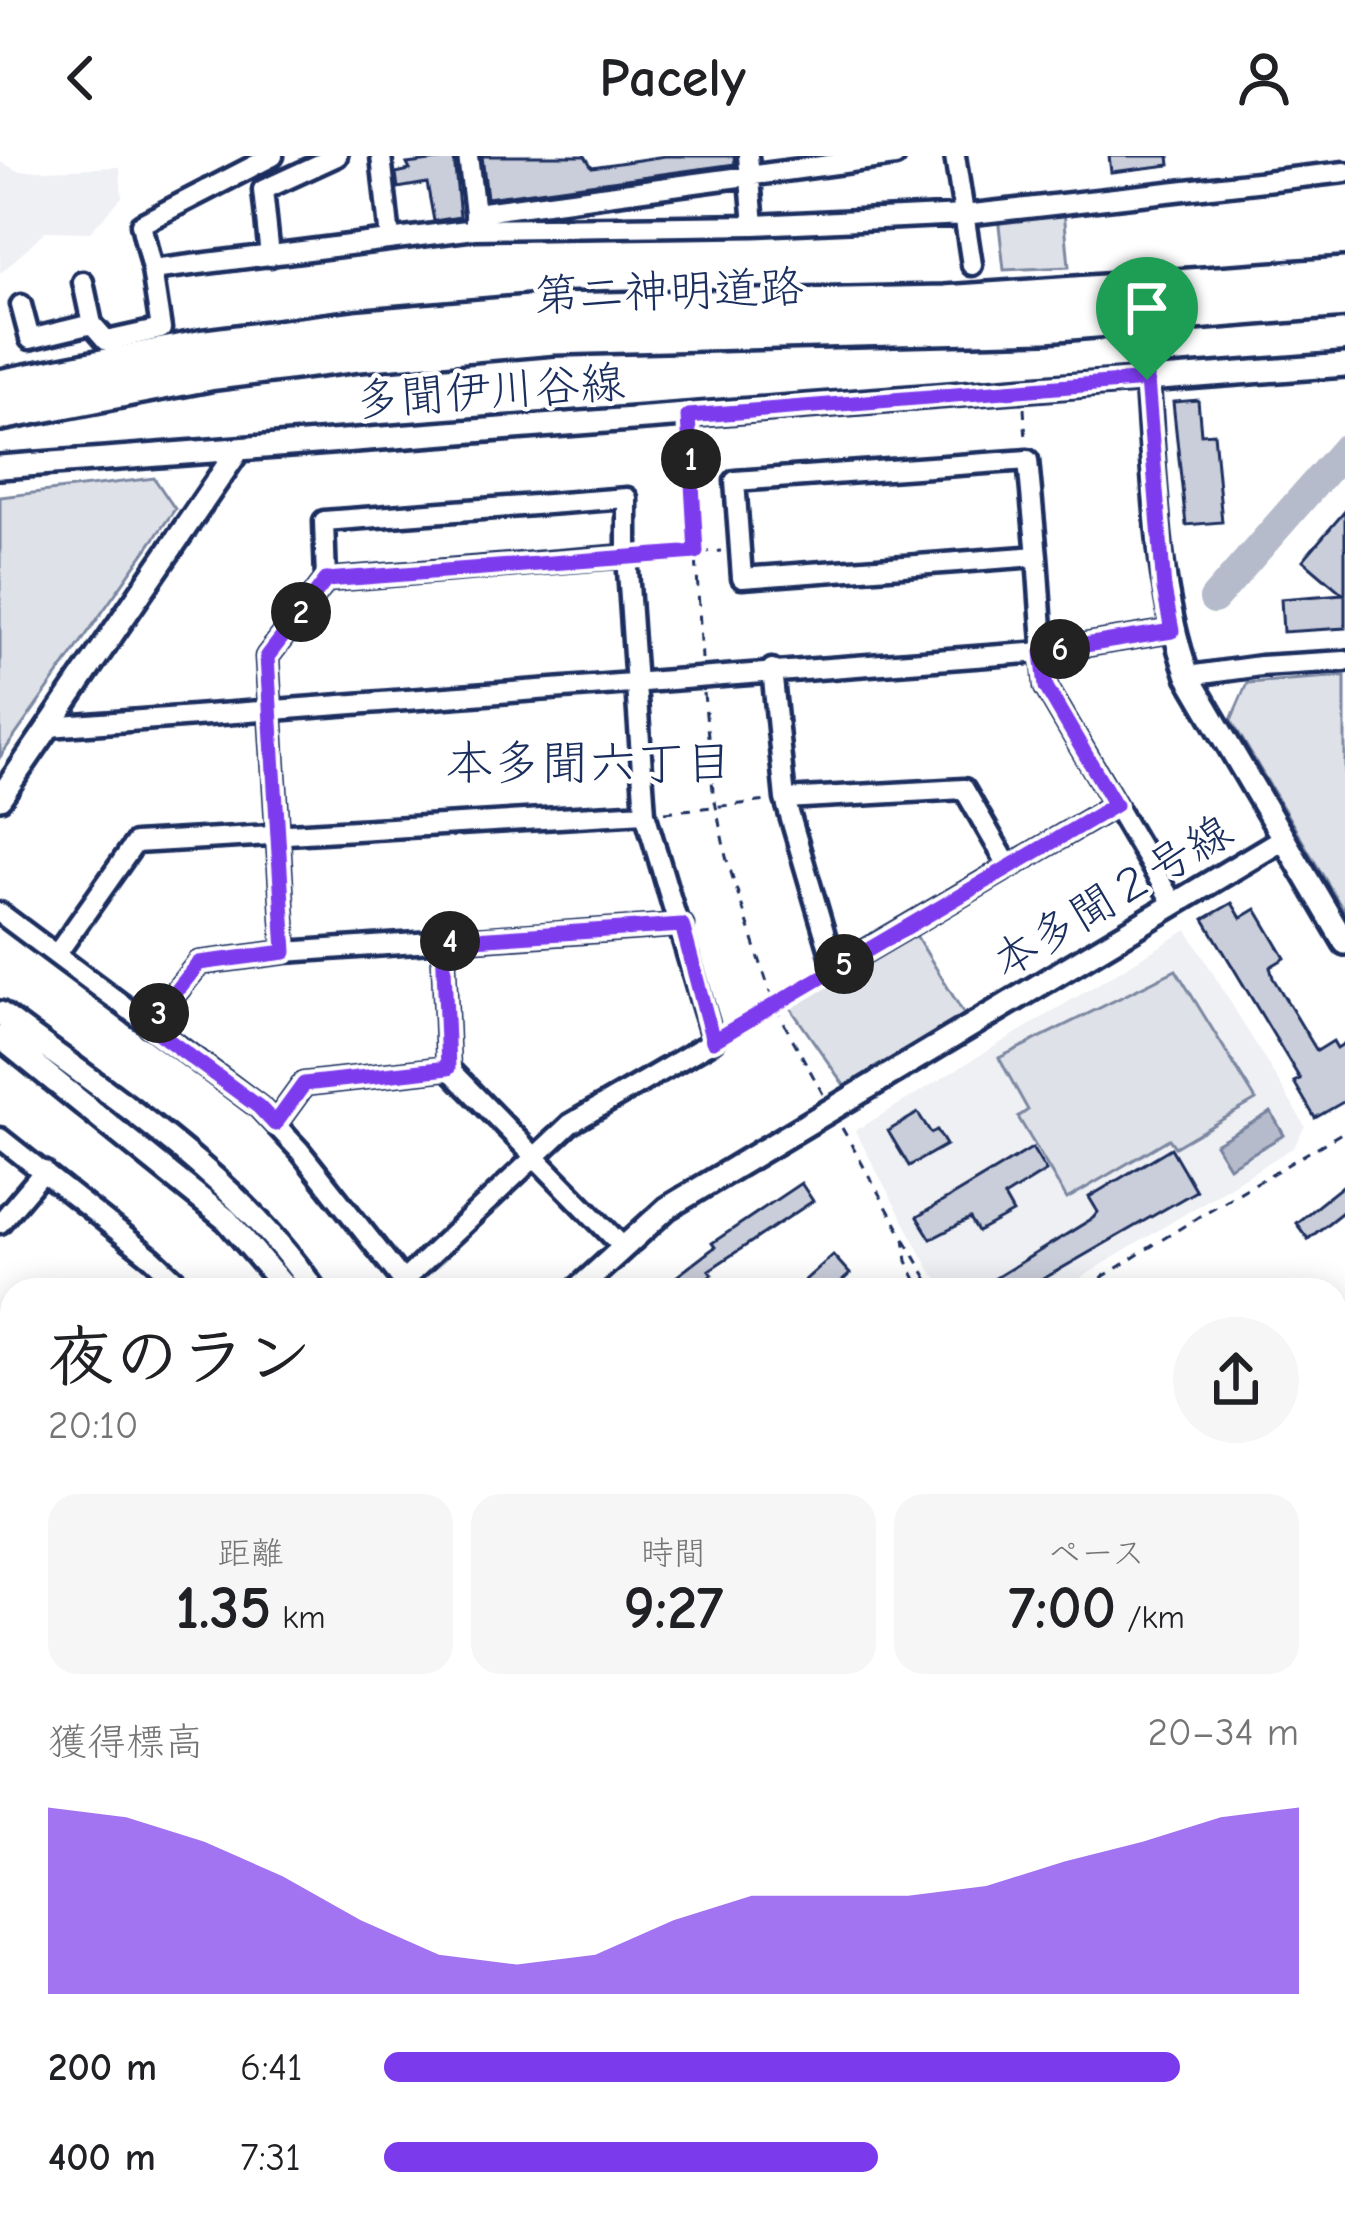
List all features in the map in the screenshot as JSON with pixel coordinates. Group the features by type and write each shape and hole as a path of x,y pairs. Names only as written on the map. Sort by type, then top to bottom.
{"highway":[{"name":"第二神明道路","path":"0,387 205,347 443,320 553,311 1041,299 1345,275"},
{"name":"第二神明道路","path":"0,413 208,374 445,346 553,338 1045,324 1345,300"}],"street":[{"path":"83,282 92,324 107,341 161,329 141,224 273,156"},
{"path":"270,256 263,190 337,156"},
{"path":"381,156 390,239"},
{"path":"467,156 475,221"},
{"path":"152,270 390,239 750,166 895,156"},
{"path":"955,156 972,265"},
{"path":"750,166 754,225"},
{"path":"475,221 754,225 964,215 1345,172"},
{"path":"21,305 30,339 92,324"},
{"name":"多聞伊川谷線","path":"0,467 1345,364"},
{"name":"本多聞２号線","path":"589,1278 667,1208 1283,839 1187,676 1172,631 1164,589 1147,380"},
{"path":"0,798 239,449"},
{"path":"1037,556 742,578 735,481 1028,460 1037,556 1046,687 1174,905"},
{"path":"285,952 267,657 326,580 324,521 627,497 626,556 646,813 713,1041 570,1124 406,1278"},
{"path":"326,580 626,556"},
{"path":"49,727 1042,652 1172,631"},
{"path":"1187,676 1345,661"},
{"path":"772,669 785,799 836,969 1115,805"},
{"path":"785,799 964,789 1009,867"},
{"path":"56,955 135,843 646,813"},
{"path":"1283,839 1345,944"},
{"path":"0,913 259,1107 401,1278"},
{"path":"149,1026 199,963 285,952 682,925"},
{"path":"443,941 448,1068 622,1246"},
{"path":"0,1013 171,1142 287,1250 306,1278"},
{"path":"0,1037 227,1220 277,1278"},
{"path":"275,1124 304,1084 448,1068"},
{"path":"0,1138 172,1278"},
{"path":"0,1223 44,1171"}],"path":[{"path":"1022,390 1028,460"},
{"path":"688,416 703,677 726,857 775,1007 929,1278"},
{"path":"626,556 740,551"},
{"path":"646,813 785,799"},
{"path":"713,1041 836,969"},
{"path":"1102,1278 1345,1131"},
{"path":"904,1238 915,1278"},
{"path":"932,1278 939,1275"}],"shaded area":[{"path":"0,162 19,171 120,167 122,197 90,232 45,231 0,274"},
{"path":"1064,210 1069,267 1004,270 998,216"},
{"path":"154,478 175,509 0,757 0,497"},
{"path":"1345,676 1345,913 1231,720 1247,683"},
{"path":"1187,930 1305,1126 1294,1147 1081,1278 936,1278 855,1131"},
{"path":"914,932 967,1019 846,1088 789,1006"},
{"path":"1176,970 1256,1100 1175,1147 1169,1139 1067,1199 1018,1117 1028,1110 999,1058"}],"water":[{"path":"1271,1112 1284,1135 1229,1167 1215,1144"}],"building":[{"path":"482,156 585,156 592,167 665,156 734,156 735,164 487,198"},
{"path":"1109,156 1169,156 1170,165 1111,172"},
{"path":"454,158 460,217 434,221 427,183 398,188 396,173 410,170 407,164"},
{"path":"1198,400 1201,434 1214,433 1222,522 1186,525 1173,402"},
{"path":"1345,511 1345,628 1283,632 1281,599 1343,594 1303,560"},
{"path":"1232,903 1241,918 1256,909 1285,958 1270,967 1273,978 1317,1051 1333,1041 1337,1048 1345,1043 1345,1101 1315,1118 1294,1082 1300,1079 1204,919"},
{"path":"918,1113 946,1145 909,1166 888,1131"},
{"path":"1032,1148 1046,1171 1004,1197 1013,1213 978,1232 970,1219 931,1239 917,1217"},
{"path":"1171,1148 1196,1191 1045,1278 996,1278 1093,1218 1098,1212 1089,1197"},
{"path":"801,1183 813,1201 709,1270 712,1274 707,1278 675,1278 715,1247 712,1243"},
{"path":"1345,1184 1345,1210 1308,1239 1296,1223"},
{"path":"833,1255 850,1274 846,1278 807,1278"}],"waterway":[{"path":"1214,599 1345,449"}],"district":[{"name":"本多聞六丁目","path":"589,763"}],"route":[{"path":"1147,380 1164,589 1172,631 1042,652 1046,687 1115,805 713,1041 682,925 443,941 448,1068 304,1084 275,1124 149,1026 199,963 285,952 267,657 326,580 696,552 688,416 1147,380"}]}
